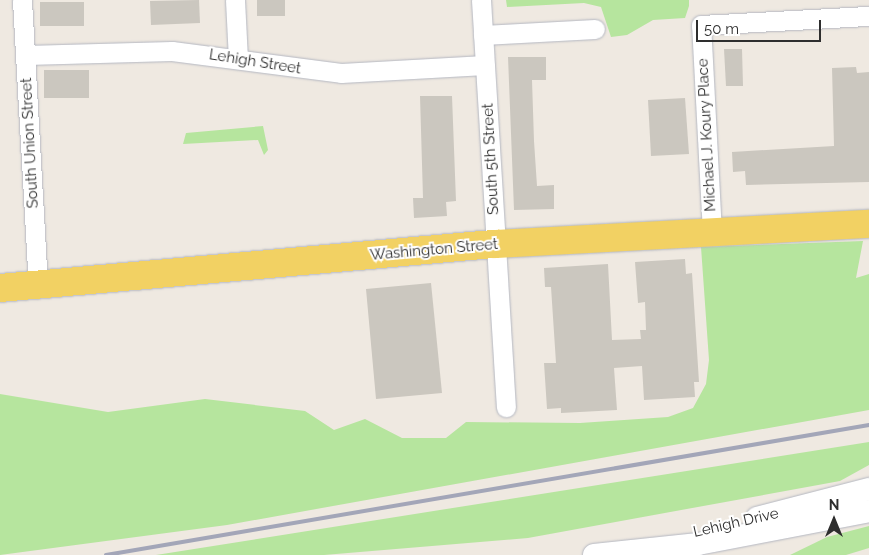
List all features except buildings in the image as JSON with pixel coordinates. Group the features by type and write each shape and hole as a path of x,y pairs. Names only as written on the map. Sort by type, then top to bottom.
{"main road":[{"name":"Washington Street","path":"0,288 496,244 869,224"}],"street":[{"name":"South Union Street","path":"22,0 38,286"},
{"path":"235,0 238,59"},
{"name":"South 5th Street","path":"481,0 506,407"},
{"name":"Michael J. Koury Place","path":"712,232 701,25 869,16"},
{"path":"483,35 595,29"},
{"name":"Lehigh Street","path":"26,55 129,49 238,59 341,74 485,65"},
{"name":"Lehigh Drive","path":"599,554 869,490"},
{"name":"Lehigh Drive","path":"599,554 698,544 869,511"}],"green space":[{"path":"506,0 689,0 689,6 685,18 653,20 627,35 611,37 601,7 584,3 507,7"},
{"path":"263,126 268,150 264,155 258,140 183,144 186,133"},
{"path":"863,241 856,278 869,274 869,410 227,525 0,555 0,394 108,412 205,399 305,411 334,430 365,419 402,438 446,438 466,422 580,423 668,417 693,408 706,384 709,360 701,247"},
{"path":"869,442 869,465 840,481 528,538 324,555 156,555"},
{"path":"869,526 869,548 846,555 790,555 827,537"}],"railway":[{"path":"106,555 869,425"}]}
